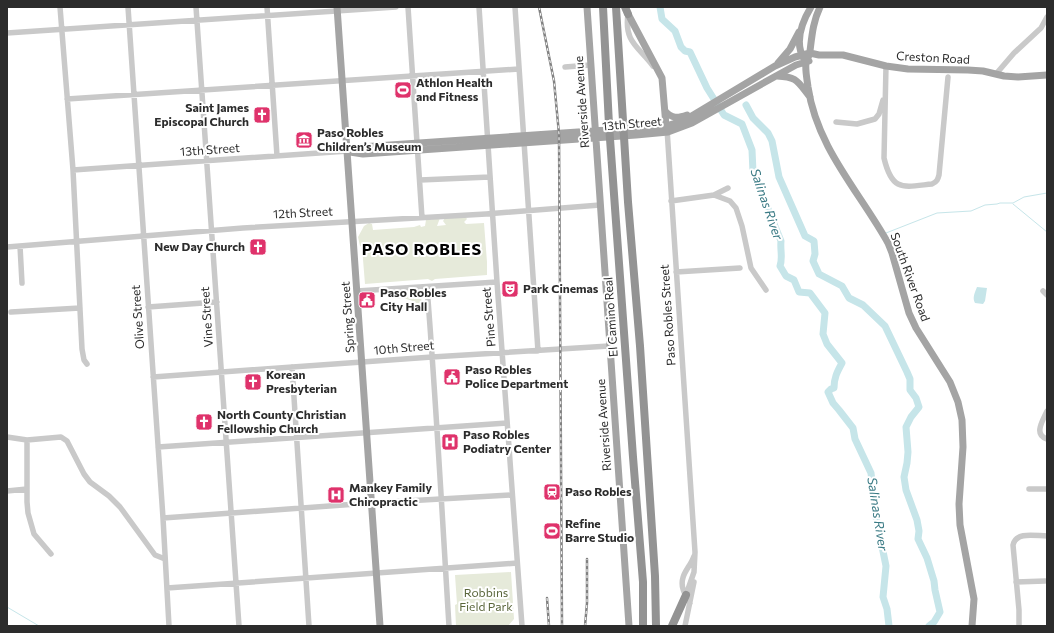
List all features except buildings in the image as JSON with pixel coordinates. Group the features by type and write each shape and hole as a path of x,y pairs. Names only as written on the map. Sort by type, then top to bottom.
{"highway":[{"name":"El Camino Real","path":"603,7 609,125 643,582 643,626"},
{"path":"616,7 628,202 639,331 655,576 656,626"},
{"path":"672,626 686,595"}],"main road":[{"name":"Riverside Avenue","path":"587,7 629,626"},
{"path":"774,67 790,49 811,7"},
{"path":"806,62 810,53 812,28 820,7"},
{"name":"Spring Street","path":"337,9 380,626"},
{"name":"Paso Robles Street","path":"628,9 635,28 662,78 667,129"},
{"path":"802,24 800,39 802,55 806,62"},
{"name":"Creston Road","path":"774,67 810,53 843,56 886,66 908,69 976,71 1004,76 1024,77 1047,75"},
{"path":"806,62 819,55"},
{"name":"13th Street","path":"348,151 363,154 418,146 667,129 777,76 796,65 806,62"},
{"name":"South River Road","path":"806,62 810,97 817,125 826,143 888,243 909,313 921,336 944,370 958,402 963,428 959,511 960,525 974,599 972,626"},
{"name":"13th Street","path":"690,118 774,67"},
{"path":"777,76 791,76 796,79 810,97"},
{"path":"665,111 674,117 690,118"}],"street":[{"path":"60,7 73,170 82,350 84,360 87,364"},
{"name":"Olive Street","path":"128,7 169,626"},
{"name":"Vine Street","path":"196,7 239,626"},
{"path":"267,7 277,156"},
{"path":"7,33 268,16 337,9 396,7"},
{"path":"408,7 422,218"},
{"name":"Pine Street","path":"479,7 516,563 522,626"},
{"path":"515,7 538,351"},
{"name":"Paso Robles Street","path":"628,9 627,29 629,37 633,44 648,59 662,78"},
{"path":"996,74 1014,53 1041,28 1047,17"},
{"path":"565,67 590,65"},
{"path":"886,66 883,154 887,169 897,185 903,186 936,183 939,175 948,77"},
{"path":"67,99 519,68"},
{"path":"836,122 857,124 875,119 879,114 885,92"},
{"name":"Paso Robles Street","path":"667,129 695,552 694,581 685,626"},
{"name":"13th Street","path":"73,170 348,151"},
{"path":"420,180 490,177"},
{"path":"671,201 714,195 728,188"},
{"path":"714,195 730,201 736,208 742,226 751,268 766,290"},
{"name":"12th Street","path":"7,246 321,223 422,218 600,205"},
{"path":"20,246 22,283"},
{"path":"676,272 740,268"},
{"path":"357,291 497,282"},
{"path":"427,287 438,428 449,626"},
{"path":"148,307 217,302"},
{"path":"12,312 80,308"},
{"name":"10th Street","path":"153,377 610,346"},
{"path":"292,367 309,626"},
{"path":"1047,411 1039,429 1042,438 1047,440"},
{"path":"158,447 507,423"},
{"path":"7,438 26,440 61,438 67,441 84,474 90,482 120,507 155,555 165,559"},
{"path":"26,440 27,502 32,530 51,554"},
{"path":"7,491 27,489"},
{"path":"1029,489 1047,489"},
{"path":"163,518 371,503 512,495"},
{"path":"1019,626 1013,545 1014,540 1017,537 1022,536 1047,536"},
{"name":"Paso Robles Street","path":"690,603 683,591 682,576 691,563 695,552"},
{"path":"167,588 516,563"},
{"name":"Paso Robles Street","path":"686,595 694,572"},
{"path":"1016,582 1046,582"}],"green space":[{"path":"465,216 467,219 464,222 466,224 484,223 487,275 435,279 432,281 428,279 365,284 362,247 360,246 358,237 364,226 369,223 372,224 373,230 414,227 420,225 421,227 425,226 426,220 440,218 437,226 446,225 443,221 445,218"},
{"path":"419,294 421,296 423,313 417,313 415,311 417,310 415,308 417,307 413,304 416,302 403,298 395,299 395,296"},
{"name":"Robbins Field Park","path":"511,572 514,619 508,626 456,626 455,605 457,604 455,575"}],"water":[{"path":"977,287 987,288 985,301 983,304 975,303 974,301 974,295"}],"waterway":[{"name":"Salinas River","path":"660,7 662,19 675,31 681,47 685,51 690,52 707,88 724,115 742,124 752,150 753,172 781,241 780,266 786,276 794,280 799,292 810,293 825,313 823,334 827,344 842,363 836,375 834,388 828,392 833,403 853,428 855,439 871,473 876,517 886,566 883,597 887,609 889,626"},
{"name":"Salinas River","path":"746,105 753,118 768,133 772,141 779,177 805,236 814,241 815,254 813,261 819,274 842,286 849,298 863,305 885,326 910,379 910,390 916,398 919,407 911,417 906,427 908,452 904,477 906,490 917,520 919,531 918,539 927,558 934,581 940,612 934,622 929,626"},
{"path":"886,233 937,213 971,211 985,205 1013,203 1024,197 1047,193"},
{"path":"1013,204 1047,232"},
{"path":"7,607 39,626"}],"railway":[{"path":"539,7 554,81 559,134 562,626"},
{"path":"585,626 587,603 587,559"},
{"path":"547,598 549,626"}],"place":[{"name":"Athlon Health and Fitness","path":"403,90"},
{"name":"Saint James Episcopal Church","path":"262,115"},
{"name":"Paso Robles Children’s Museum","path":"304,140"},
{"name":"New Day Church","path":"258,247"},
{"name":"Park Cinemas","path":"510,289"},
{"name":"Paso Robles City Hall","path":"367,300"},
{"name":"Paso Robles Police Department","path":"452,377"},
{"name":"Korean Presbyterian","path":"253,382"},
{"name":"North County Christian Fellowship Church","path":"204,422"},
{"name":"Paso Robles Podiatry Center","path":"450,442"},
{"name":"Paso Robles","path":"552,492"},
{"name":"Mankey Family Chiropractic","path":"336,495"},
{"name":"Refine Barre Studio","path":"552,531"}],"district":[{"name":"PASO ROBLES","path":"422,249"}]}
